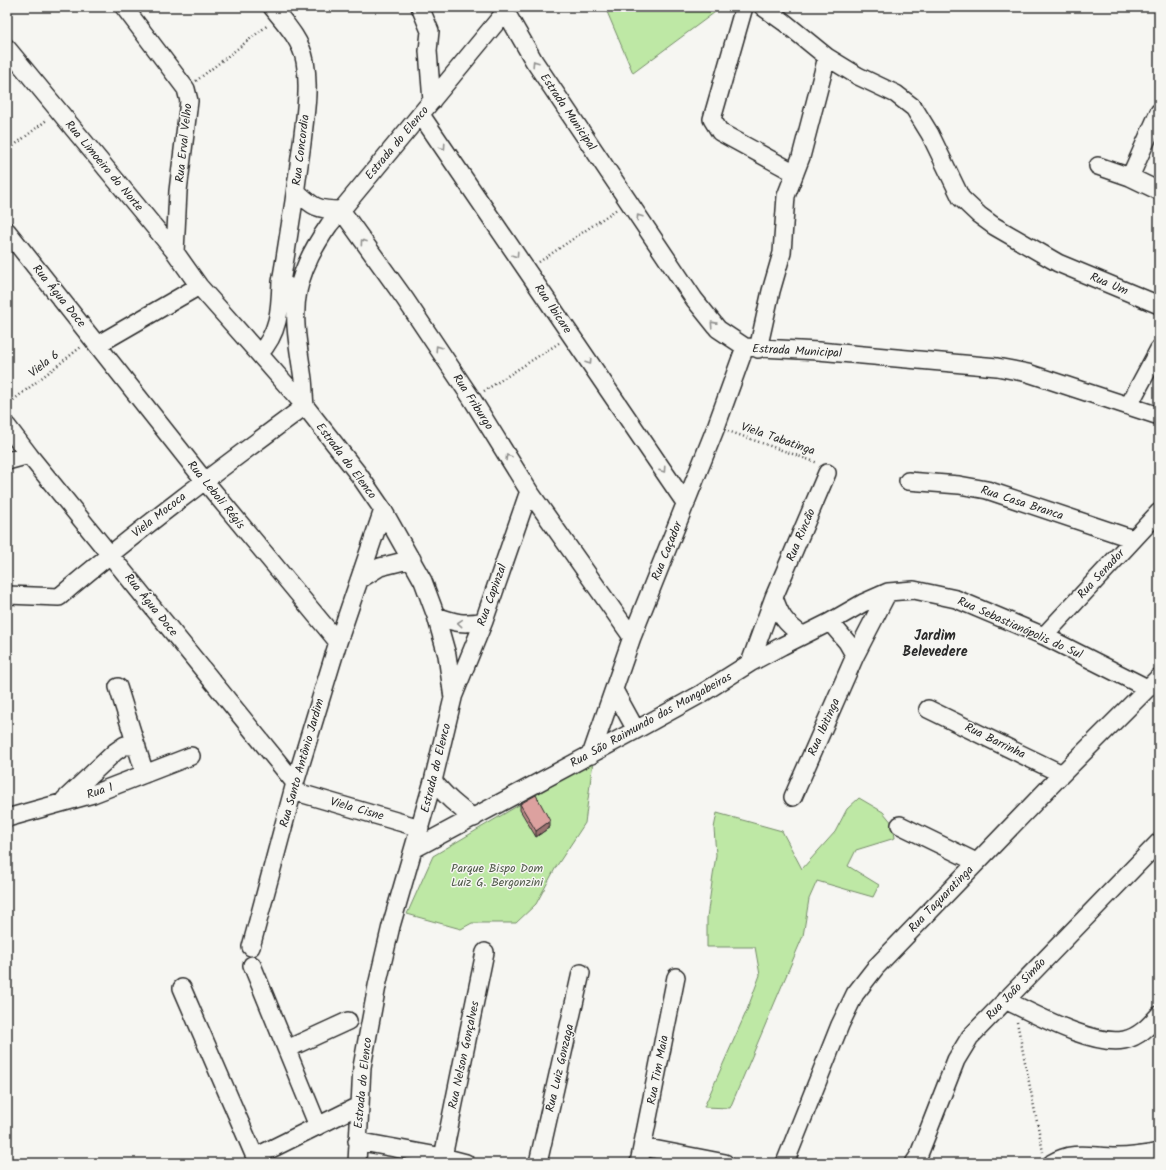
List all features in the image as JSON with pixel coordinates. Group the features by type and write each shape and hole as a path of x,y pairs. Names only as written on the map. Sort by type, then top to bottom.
{"street":[{"name":"Rua Erval Velho","path":"124,7 186,89 190,101 178,192 175,252"},
{"path":"420,7 430,31 428,51 432,101"},
{"path":"744,7 712,119 720,132 795,173"},
{"name":"Rua Um","path":"763,7 784,22 826,57 858,76 896,94 914,108 926,128 961,198 994,226 1058,263 1159,305"},
{"name":"Estrada do Elenco","path":"305,406 296,330 298,292 307,263 316,243 341,210 421,115 504,10"},
{"name":"Estrada Municipal","path":"504,10 534,61 707,318 718,329 751,348 818,351 997,367 1028,373 1159,416"},
{"name":"Rua Concordia","path":"276,12 292,31 305,61 307,99 296,191 281,282"},
{"name":"Rua Limoeiro do Norte","path":"7,48 175,252 199,286"},
{"name":"Rua Caçador","path":"591,755 632,637 716,427 751,348 771,291 782,253 786,196 801,158 826,57"},
{"path":"1130,177 1159,112"},
{"name":"Rua Ibicare","path":"421,115 686,504"},
{"path":"1098,166 1130,177 1159,191"},
{"path":"296,191 310,204 317,208 341,210"},
{"name":"Rua Friburgo","path":"341,210 405,299 472,399 529,491 632,637"},
{"name":"Rua Água Doce","path":"7,231 95,341"},
{"path":"259,354 267,346 278,320 281,282 298,292"},
{"path":"95,341 199,286"},
{"name":"Estrada do Elenco","path":"199,286 305,406 355,470 383,510 412,559 423,581 436,616 447,655 453,698 433,781 391,926 377,986 362,1067 357,1163"},
{"name":"Rua Leboli Régis","path":"95,341 204,480 338,642"},
{"path":"1129,405 1159,349"},
{"name":"Viela Mococa","path":"7,595 59,597 110,554 204,480 305,406"},
{"name":"Rua Água Doce","path":"7,426 294,787"},
{"path":"7,461 29,455"},
{"name":"Rua Rincão","path":"750,663 774,597 827,473"},
{"name":"Rua Casa Branca","path":"908,481 958,485 987,490 1133,539"},
{"name":"Rua Capinzal","path":"453,698 484,621 529,491"},
{"name":"Rua Santo Antônio Jardim","path":"251,947 294,787 338,642 383,510"},
{"name":"Rua Senador","path":"1044,636 1159,512"},
{"path":"359,580 380,567 412,559"},
{"name":"Rua Sebastianópolis do Sul","path":"888,592 914,590 956,599 1155,681"},
{"name":"Rua São Raimundo das Mangabeiras","path":"414,850 701,694 750,663 802,635 830,622 863,603 888,592"},
{"name":"Rua Ibitinga","path":"793,797 855,656 888,592"},
{"path":"774,597 778,610 783,619 802,635"},
{"path":"436,616 455,623 469,624 484,621"},
{"path":"830,622 847,642 855,656"},
{"name":"Rua Taquaratinga","path":"786,1163 840,1025 856,994 876,967 976,862 1155,681"},
{"path":"118,687 146,774"},
{"path":"614,690 636,730"},
{"name":"Rua Barrinha","path":"928,708 1062,774"},
{"path":"62,802 115,752 125,745 137,747"},
{"name":"Rua 1","path":"7,818 93,794 191,756"},
{"path":"433,781 448,798 474,818"},
{"name":"Viela Cisne","path":"294,787 420,828"},
{"path":"900,825 976,862"},
{"name":"Rua João Simão","path":"914,1163 918,1157 956,1060 970,1037 1009,1002 1159,842"},
{"name":"Rua Nelson Gonçalves","path":"443,1157 485,952"},
{"path":"252,965 318,1126"},
{"name":"Rua Luiz Gonzaga","path":"538,1163 581,973"},
{"name":"Rua Tim Maia","path":"641,1155 676,977"},
{"path":"182,988 254,1157 360,1105"},
{"path":"1009,1002 1058,1025 1088,1036 1108,1040 1124,1040 1141,1033 1159,1015"},
{"path":"287,1049 348,1021"},
{"path":"357,1142 443,1157 466,1163"},
{"path":"1048,1159 1074,1155 1116,1157 1146,1155 1159,1152"},
{"path":"641,1155 725,1163"}],"path":[{"path":"186,89 276,12"},
{"path":"7,151 58,111"},
{"path":"527,270 628,201"},
{"path":"472,399 571,335"},
{"name":"Viela 6","path":"7,405 95,341"},
{"name":"Viela Tabatinga","path":"716,427 826,465 827,473"},
{"path":"1009,1002 1048,1159"}],"green space":[{"path":"605,7 722,7 633,73"},
{"name":"Parque Bispo Dom Luiz G. Bergonzini","path":"593,761 585,823 556,867 536,904 516,923 472,923 461,929 407,914 433,856"},
{"path":"859,798 883,812 893,824 895,838 856,850 848,866 879,885 873,897 817,881 809,899 803,936 730,1108 704,1107 747,1010 760,975 755,947 707,947 707,917 716,855 714,828 717,813 782,831 802,869 835,832 847,809"}],"building":[{"path":"536,795 550,821 536,831 520,804"}],"district":[{"name":"Jardim Belevedere","path":"935,644"}]}
